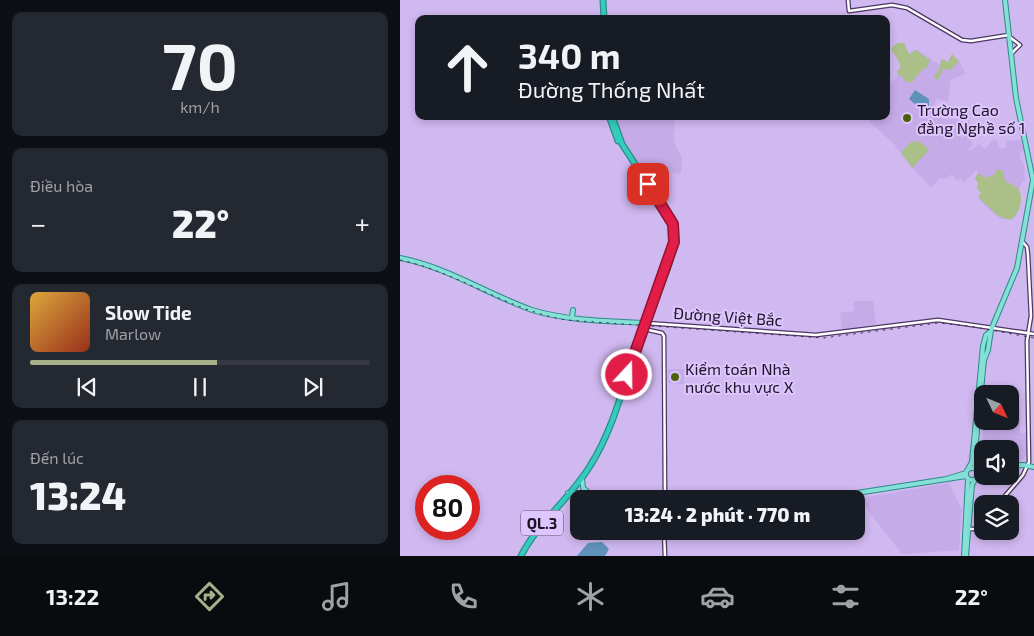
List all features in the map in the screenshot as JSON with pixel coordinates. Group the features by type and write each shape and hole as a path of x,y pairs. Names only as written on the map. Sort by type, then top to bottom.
{"highway":[{"path":"604,0 605,15"},
{"path":"612,120 622,144 673,228 670,249 648,315"},
{"name":"QL.3","path":"520,556 534,532 584,475 601,448 640,335"}],"main road":[{"path":"980,385 983,346 986,335 991,330 1015,275 1033,180 1016,98 1005,0"},
{"name":"Đường Việt Bắc","path":"400,258 428,265 543,313 572,318 645,323"},
{"path":"513,302 516,296"},
{"path":"572,318 573,310"},
{"path":"629,314 629,322"},
{"path":"965,554 969,529 967,474 972,462 976,430"},
{"path":"1019,466 1034,467"},
{"path":"967,474 974,473"},
{"path":"865,491 974,473"},
{"path":"584,475 582,485 584,490"},
{"path":"965,554 968,516 974,481"}],"street":[{"path":"848,0 849,11 892,5 907,8 962,40 971,41 1010,37 1020,45 1012,53"},
{"path":"1005,495 1028,466 1028,333 1031,316 1028,255 1027,247 1022,241"},
{"path":"632,359 657,289"},
{"name":"Đường Việt Bắc","path":"645,323 816,335 836,334 929,320 952,321 991,330 1034,334"},
{"path":"632,359 645,323"},
{"path":"644,329 662,332 664,336 664,490"},
{"path":"969,529 974,528"},
{"path":"664,540 665,556"}],"shaded area":[{"name":"Trường Cao đẳng Nghề số 1","path":"917,50 939,65 942,59 948,62 952,54 959,61 966,74 951,79 948,102 936,99 934,108 939,111 940,116 944,119 968,119 971,125 959,131 962,138 966,134 973,144 968,149 970,151 979,144 985,149 994,139 999,143 998,147 1005,149 1006,141 1021,140 1024,151 1020,152 1020,158 1024,163 1025,182 1023,181 1019,189 1020,202 1016,216 1012,219 1001,219 983,204 978,197 981,193 977,188 978,183 975,178 978,173 976,170 964,183 960,178 957,181 952,174 946,179 940,178 931,187 912,168 894,144 869,121 890,120 890,80 892,82 898,75 897,71 912,51"},
{"path":"615,120 675,120 674,142 682,158 681,172 679,174 673,173 668,168 657,171 651,163 647,165 645,162 640,165 621,136"},
{"path":"853,301 873,301 876,324 842,330 840,313 854,311"},
{"path":"668,369 684,369 684,384 668,383"},
{"path":"1020,401 1020,433 1026,433 1026,456 1019,460 1019,440 982,440 983,430 1019,430"},
{"path":"949,483 962,510 959,550 902,554 865,507 865,497"}],"green space":[{"path":"897,43 904,43 909,54 916,50 930,60 926,69 924,68 912,82 906,82 902,76 898,75 897,71 901,68 891,50"},
{"path":"952,54 959,61 951,70 943,69 938,80 933,77 938,72 942,59 948,62"},
{"path":"912,141 916,143 920,141 929,150 912,168 901,152"},
{"path":"997,169 1003,171 1005,181 1019,190 1021,202 1016,215 1010,220 998,216 978,197 981,193 977,188 978,183 975,178 979,173 985,178 995,174"}],"water":[{"path":"915,90 929,99 929,105 925,110 922,110 909,99"},
{"path":"602,542 609,549 605,556 577,556 588,543"}],"railway":[{"path":"400,260 442,273 523,308 566,320 823,338 938,323 969,326 1034,338"}],"place":[{"name":"Trường Cao đẳng Nghề số 1","path":"907,118"},
{"name":"Kiểm toán Nhà nước khu vực X","path":"675,377"}],"route":[{"path":"627,375 671,255 675,237 673,224 648,184"}]}
